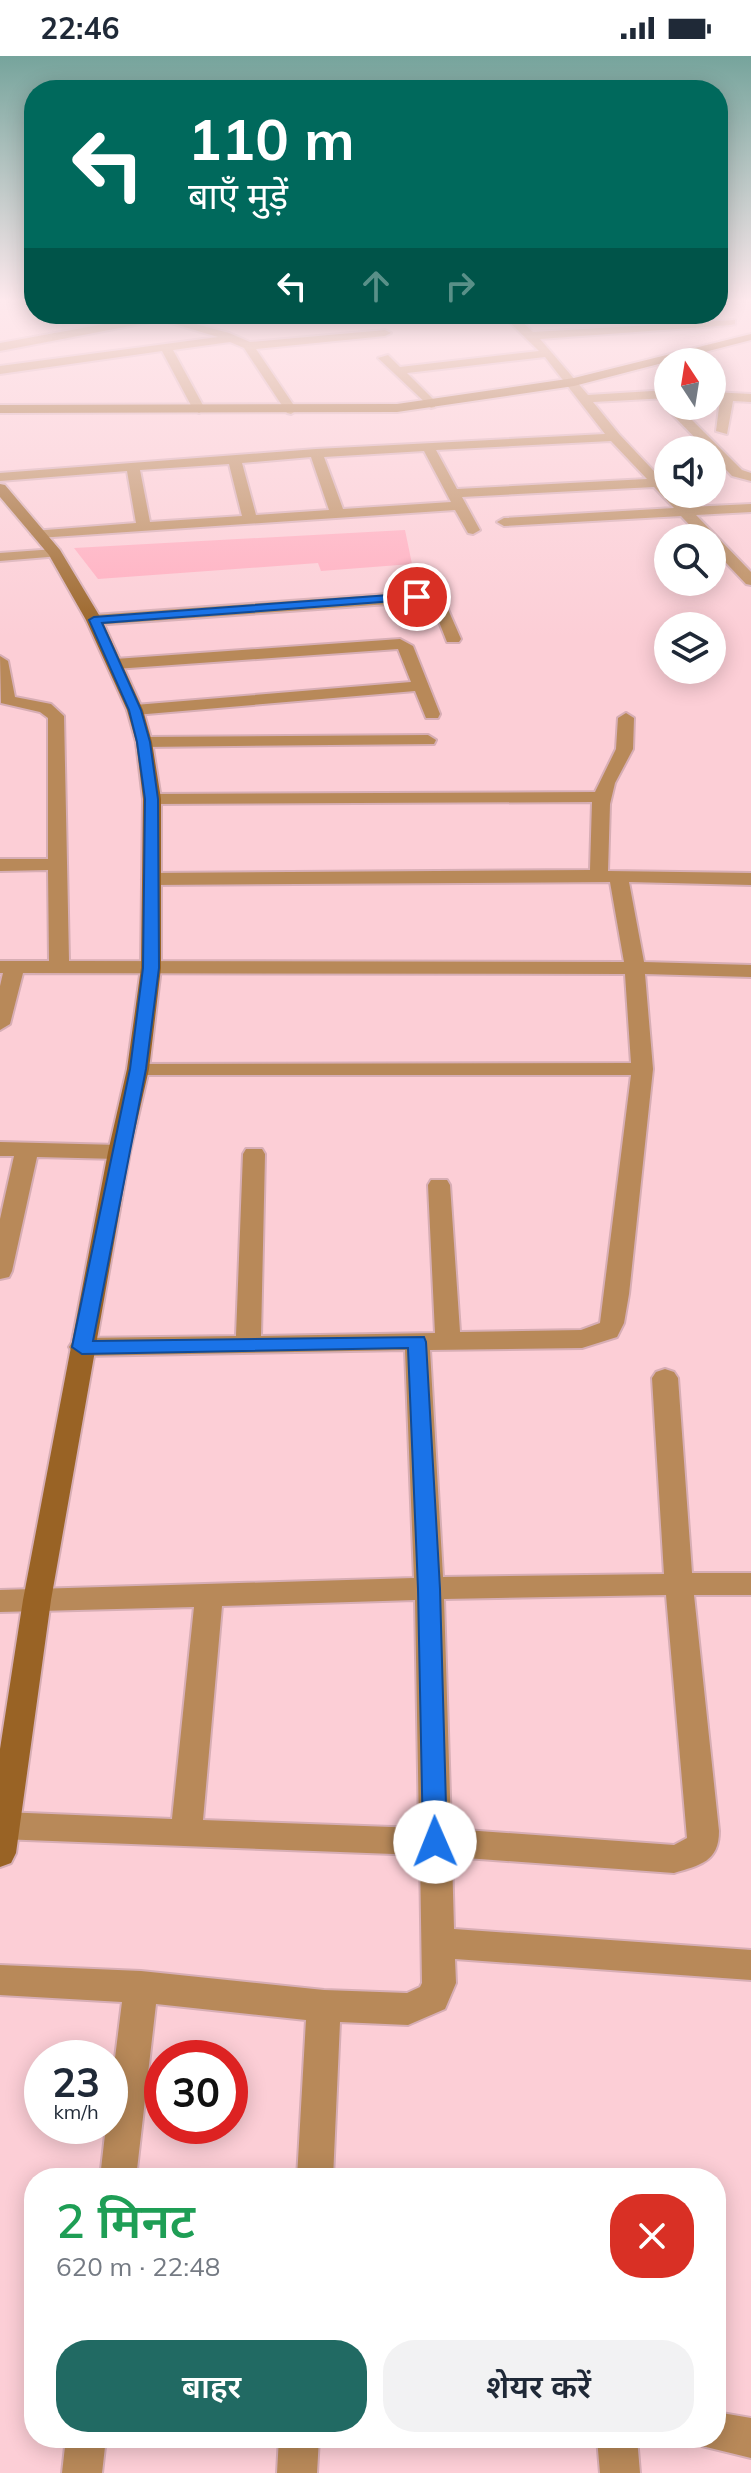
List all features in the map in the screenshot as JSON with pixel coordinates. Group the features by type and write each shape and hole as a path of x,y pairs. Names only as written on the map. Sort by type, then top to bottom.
{"street":[{"path":"594,413 654,482"},
{"path":"722,431 725,413"},
{"path":"687,420 737,473 751,477"},
{"path":"0,477 316,453 614,437"},
{"path":"428,447 473,530"},
{"path":"316,453 337,512"},
{"path":"234,459 250,518"},
{"path":"133,466 143,525"},
{"path":"38,534 337,512 654,483"},
{"path":"0,488 55,553 94,620 135,710 144,742 152,799 151,968 138,1069 119,1152 37,1600 2,1840 186,1832 435,1842 674,1859 690,1854 703,1845 679,1584 665,1378"},
{"path":"504,522 751,508"},
{"path":"683,510 697,524"},
{"path":"0,557 55,553"},
{"path":"726,555 751,581"},
{"path":"94,620 417,597 438,601 453,639"},
{"path":"115,664 400,644 405,646 432,714"},
{"path":"0,661 7,700 45,708 56,716 59,967"},
{"path":"135,710 420,686"},
{"path":"82,1347 582,1339 608,1331 617,1294 642,1069 635,968 609,876 602,797 627,748 630,735 626,718"},
{"path":"144,742 428,740"},
{"path":"152,799 602,797"},
{"path":"0,865 58,864"},
{"path":"151,879 609,876 751,879"},
{"path":"0,1024 8,967 751,971"},
{"path":"138,1069 642,1069"},
{"path":"0,1149 119,1152"},
{"path":"0,1271 27,1150"},
{"path":"248,1345 254,1154"},
{"path":"439,1185 448,1341"},
{"path":"0,1980 141,1987 324,2006 408,2009 433,1998 439,1983 429,1589 417,1342"},
{"path":"0,1601 751,1584"},
{"path":"186,1832 209,1596"},
{"path":"438,1943 751,1965"},
{"path":"119,2168 141,1987"},
{"path":"316,2168 324,2006"},
{"path":"726,2434 751,2438"},
{"path":"82,2473 85,2448"},
{"path":"297,2473 298,2448"},
{"path":"618,2448 620,2473"}],"shaded area":[{"path":"405,530 412,564 321,571 318,563 98,579 74,548"}],"route":[{"path":"417,597 94,620 135,710 144,742 152,799 151,968 138,1069 82,1347 417,1342 429,1589 435,1842"}]}
